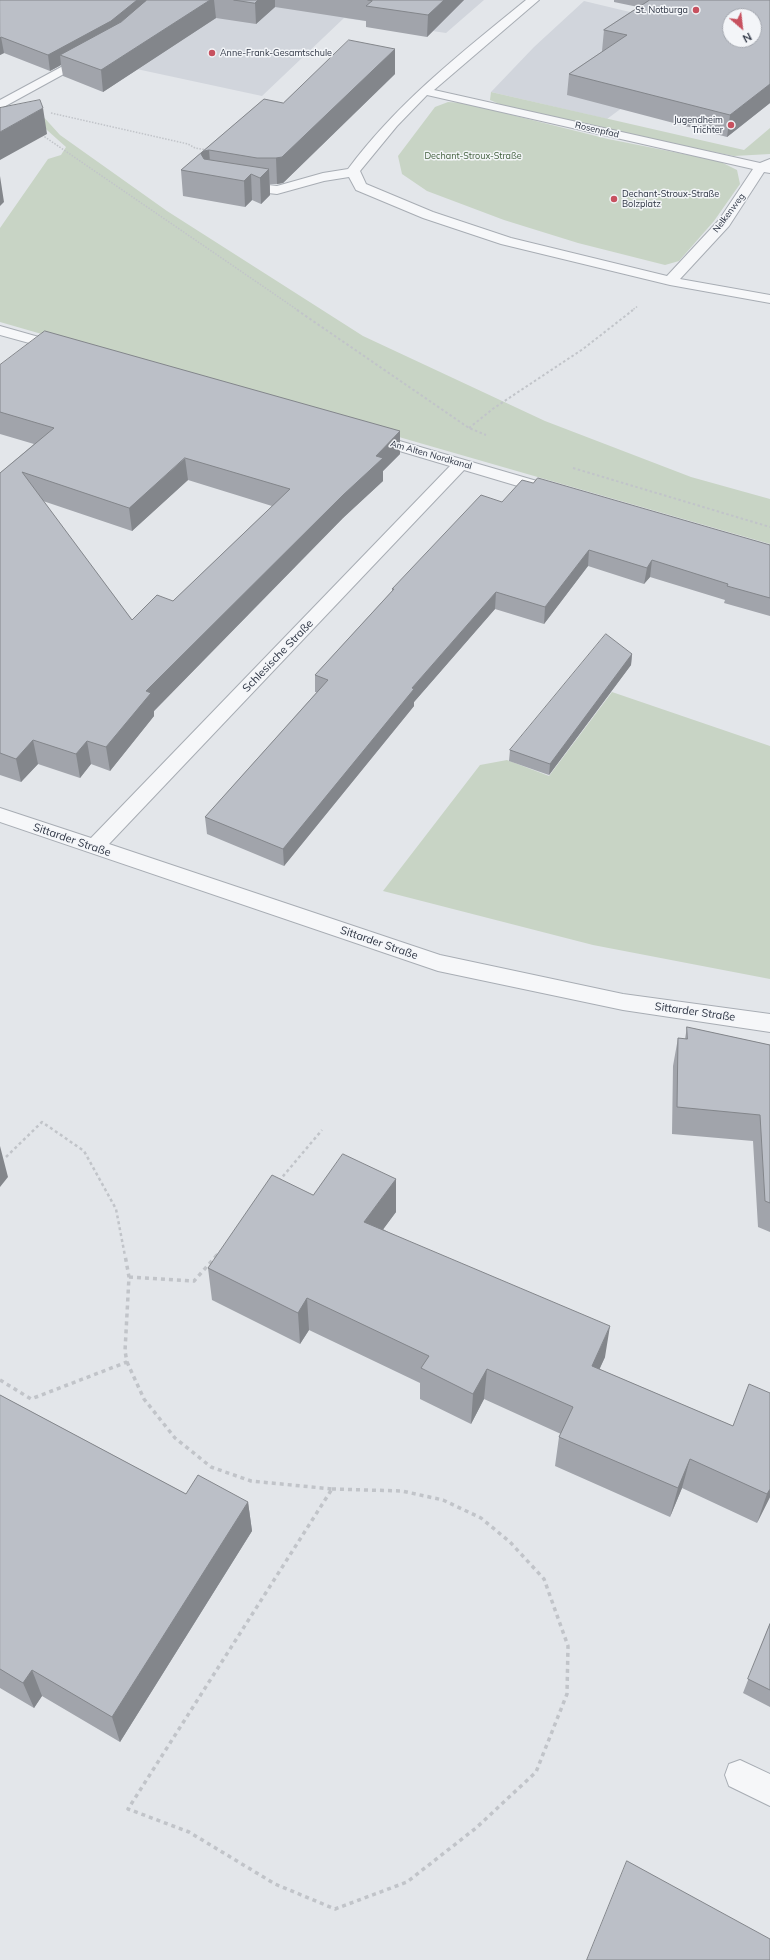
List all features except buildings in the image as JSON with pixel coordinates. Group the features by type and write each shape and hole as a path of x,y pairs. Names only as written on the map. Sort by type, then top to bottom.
{"street":[{"path":"353,172 372,143 424,91 533,0"},
{"path":"0,105 98,51"},
{"name":"Rosenpfad","path":"424,91 767,166"},
{"name":"Nelkenweg","path":"670,281 724,223 767,166"},
{"path":"227,183 258,189 277,190 323,177 353,172"},
{"path":"353,172 361,187 428,216 506,241 670,281 770,299"},
{"path":"0,330 76,352"},
{"name":"Am Alten Nordkanal","path":"358,434 559,493"},
{"name":"Schlesische Straße","path":"95,847 461,464"},
{"name":"Sittarder Straße","path":"0,815 438,963 623,1002 770,1024"},
{"path":"740,1775 770,1790"}],"path":[{"path":"11,99 44,111 188,144 195,148 210,151"},
{"path":"39,133 469,428 489,436"},
{"path":"441,458 469,428 494,408 582,348 670,281"},
{"path":"570,467 770,527"},
{"path":"6,1157 42,1122 84,1151 116,1209 129,1277 125,1351 127,1362 144,1399 171,1432 211,1467 252,1481 332,1489 402,1491 443,1500 481,1518 510,1542 544,1579 568,1646 568,1694 536,1772 476,1828 407,1882 335,1909 275,1884 190,1832 128,1809 332,1489"},
{"path":"276,1184 322,1130"},
{"path":"129,1277 194,1281 225,1245"},
{"path":"0,1380 31,1399 127,1362"}],"shaded area":[{"name":"Anne-Frank-Gesamtschule","path":"194,0 484,0 446,33 344,18 262,96 104,62"},
{"path":"584,1 655,18 665,76 607,119 491,92 534,47"}],"green space":[{"path":"491,92 744,150 770,128 770,154 734,156 613,132 504,106 490,100"},
{"name":"Dechant-Stroux-Straße Bolzplatz","path":"448,102 464,103 608,139 719,161 737,170 740,184 714,221 679,261 665,265 578,243 504,220 427,191 402,174 398,156 435,107"},
{"path":"40,113 60,135 167,211 363,336 545,421 691,477 770,499 770,544 0,322 0,228 48,159 61,155 66,147 29,114"},
{"path":"612,692 770,746 770,979 593,945 383,891 480,765 507,760 549,776"}],"place":[{"name":"St. Notburga","path":"696,10"},
{"name":"Anne-Frank-Gesamtschule","path":"212,53"},
{"name":"Jugendheim Trichter","path":"731,125"},
{"name":"Dechant-Stroux-Straße Bolzplatz","path":"614,199"}],"park label":[{"name":"Dechant-Stroux-Straße","path":"473,156"}]}
